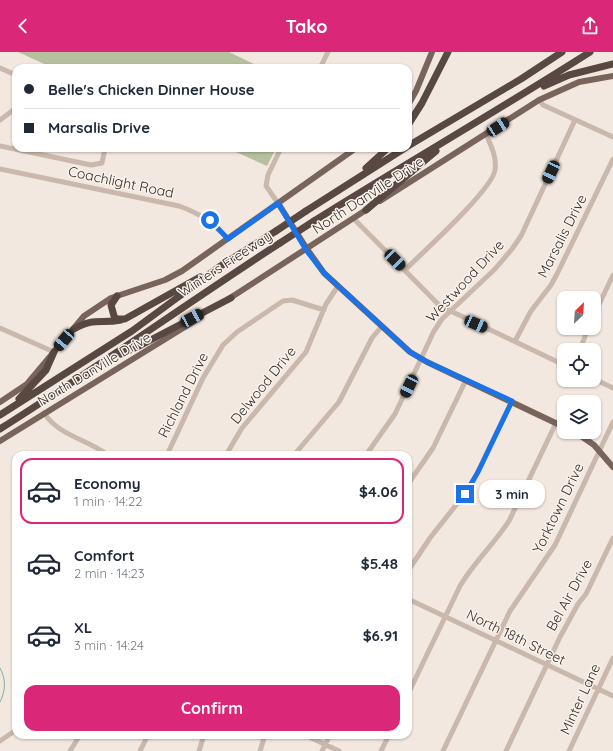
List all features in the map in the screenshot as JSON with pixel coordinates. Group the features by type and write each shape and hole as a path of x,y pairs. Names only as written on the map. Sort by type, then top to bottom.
{"highway":[{"path":"422,103 442,52"},
{"path":"412,119 422,103 448,52"},
{"path":"412,144 521,79 562,52"},
{"name":"Winters Freeway","path":"0,429 106,360 206,291 314,221 518,98 590,52"},
{"path":"518,98 569,74 613,64"},
{"path":"366,210 461,132"},
{"path":"333,193 383,152"},
{"name":"Winters Freeway","path":"0,415 132,331 219,267 399,152"},
{"path":"74,329 92,321 111,322 125,319 219,267"},
{"path":"117,296 111,305 112,310 116,319 125,319"},
{"path":"106,360 141,345 231,298"},
{"path":"0,415 34,384 46,370 54,352"}],"main road":[{"path":"412,98 431,53"},
{"name":"North Danville Drive","path":"0,441 105,374 162,342 539,100 579,82 613,76"},
{"path":"0,402 27,384 84,316 117,296 165,280 182,271 350,152"},
{"path":"278,203 306,250 324,273 410,352 421,359 556,423"},
{"path":"584,439 599,450 613,467"}],"street":[{"path":"322,64 328,52"},
{"path":"0,68 12,73"},
{"path":"539,100 543,105 613,137"},
{"path":"0,120 12,111"},
{"name":"Westwood Drive","path":"369,451 395,414 434,331 449,312 495,269 521,236 575,120"},
{"path":"405,270 474,202 494,177 496,164 494,152 486,134"},
{"path":"0,146 12,149"},
{"path":"29,152 91,165 102,163 104,152"},
{"path":"278,203 266,186 268,175 279,152"},
{"name":"Marsalis Drive","path":"515,341 531,311 551,285 557,274 613,158"},
{"name":"Coachlight Road","path":"0,169 179,206 210,220 228,239"},
{"path":"354,219 435,302 449,312 557,362"},
{"path":"601,300 613,275"},
{"name":"Delwood Drive","path":"228,451 242,428 306,352 324,310 338,286"},
{"name":"Richland Drive","path":"169,451 202,378 223,345 237,332 283,301 292,300 324,310"},
{"path":"297,451 340,402 369,343 382,326"},
{"path":"0,328 54,352"},
{"path":"412,478 433,448 466,380"},
{"path":"601,382 613,388"},
{"path":"412,565 430,538 470,486 512,401"},
{"path":"44,413 57,429 102,451"},
{"name":"Yorktown Drive","path":"444,751 496,640 518,598 555,545 613,422"},
{"path":"412,686 467,574 500,535 509,521 556,423"},
{"name":"Bel Air Drive","path":"506,751 571,615 586,594 613,538"},
{"name":"North 18th Street","path":"412,601 613,696"},
{"name":"Minter Lane","path":"569,751 613,658"},
{"path":"0,741 12,733"},
{"path":"70,751 78,739"},
{"path":"140,751 146,739"},
{"path":"199,751 203,739"},
{"path":"260,751 264,739"},
{"path":"314,739 339,751"},
{"path":"322,751 328,739"},
{"path":"381,751 387,739"}],"green space":[{"path":"18,52 229,52 254,64 44,64"},
{"path":"236,152 274,152 267,166"}],"waterway":[{"path":"0,668 4,685 0,702"}],"route":[{"path":"210,220 228,239 278,203 306,250 324,273 410,352 427,362 512,401 478,472 465,494"}]}
